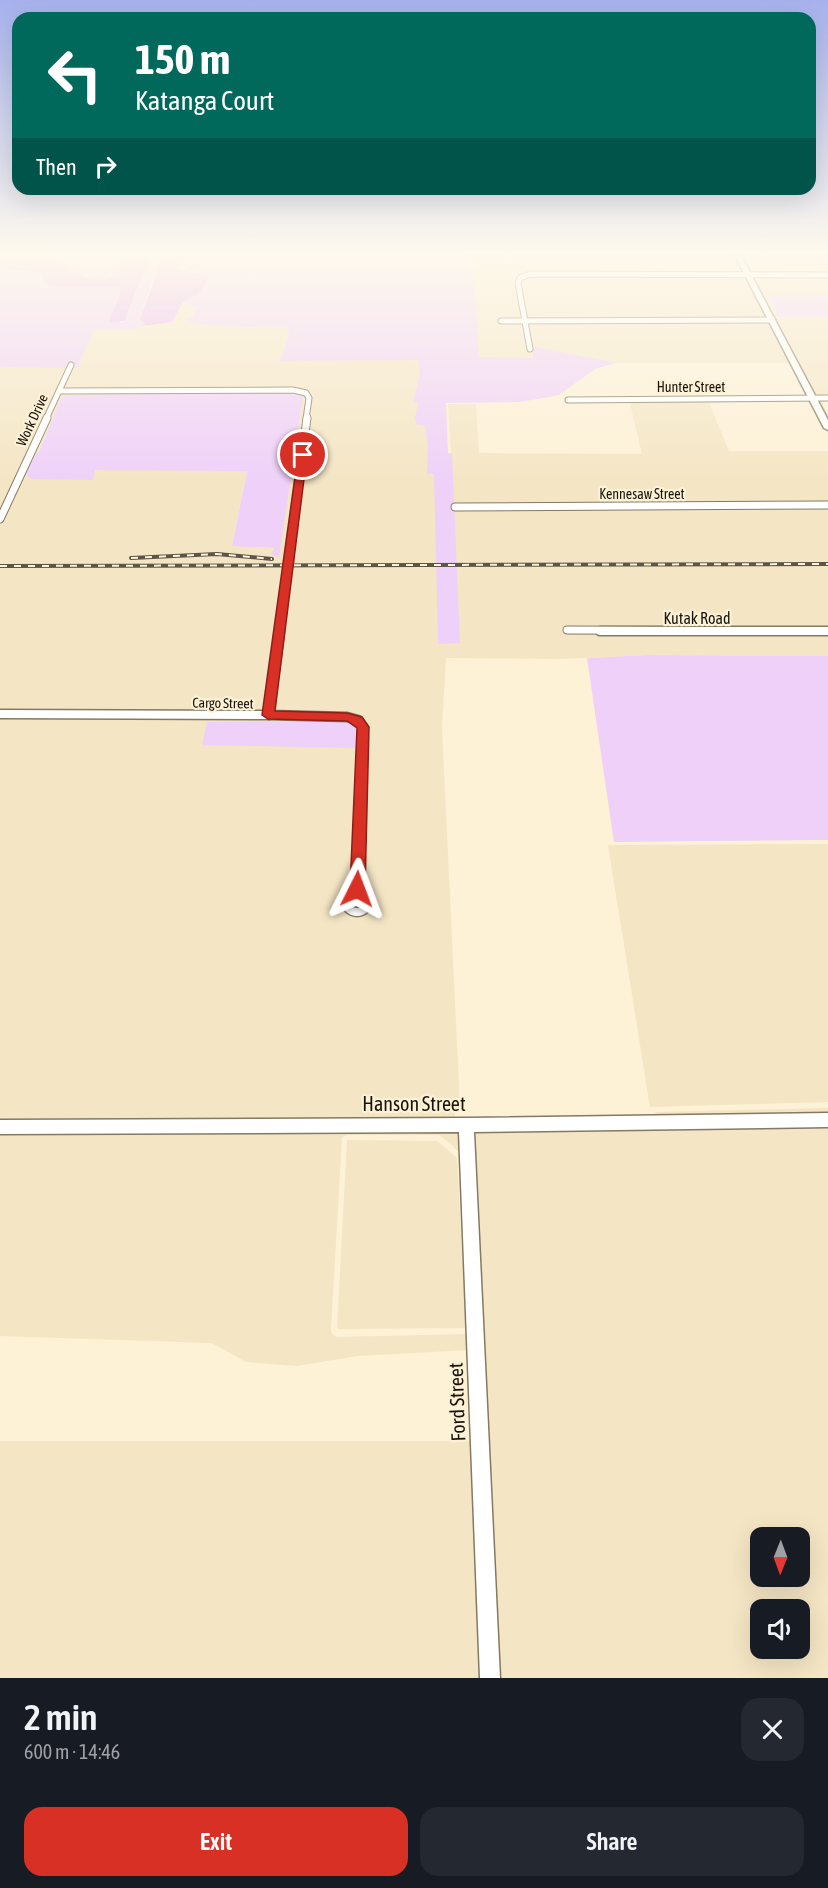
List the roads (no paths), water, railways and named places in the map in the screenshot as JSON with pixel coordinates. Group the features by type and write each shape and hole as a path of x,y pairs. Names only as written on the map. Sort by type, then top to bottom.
{"street":[{"path":"526,328 530,349"},
{"path":"777,328 828,428"},
{"name":"Work Drive","path":"0,519 70,365"},
{"name":"Cargo Street","path":"0,714 268,715 309,398 306,393 293,390 59,391"},
{"name":"Hunter Street","path":"568,400 828,398"},
{"name":"Kennesaw Street","path":"456,507 828,505"},
{"name":"Kutak Road","path":"567,630 617,632 828,631"},
{"path":"268,715 347,717 358,720 363,727 357,889"},
{"name":"Hanson Street","path":"0,1126 466,1125 828,1120"},
{"name":"Ford Street","path":"466,1125 490,1678"}],"railway":[{"path":"131,558 217,554 272,559"},
{"path":"0,566 828,564"}]}
